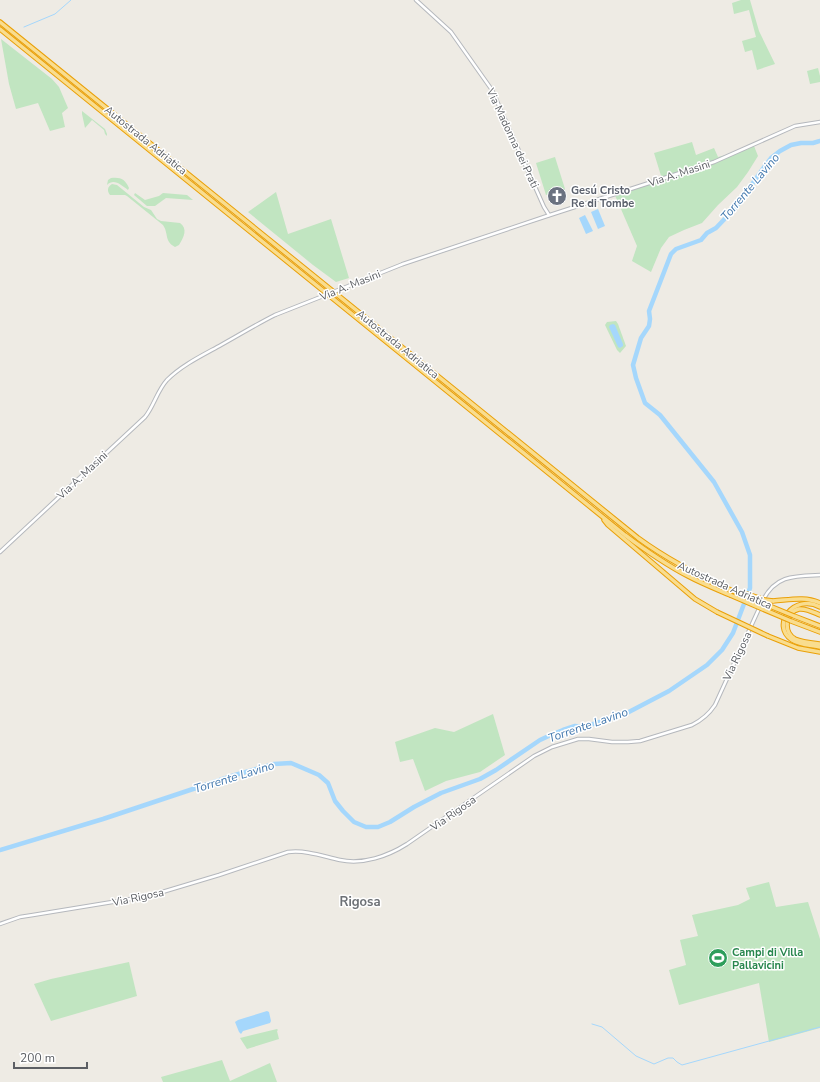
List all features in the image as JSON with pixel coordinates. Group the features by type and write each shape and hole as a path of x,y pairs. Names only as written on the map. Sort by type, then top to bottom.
{"highway":[{"name":"Autostrada Adriatica","path":"0,22 634,535 684,568 733,591 820,626"},
{"name":"Autostrada Adriatica","path":"0,29 640,546 689,577 820,632"},
{"path":"601,516 608,526 683,590 702,604 768,636 798,648 820,652"},
{"path":"733,591 764,600 773,601 803,598 820,603"},
{"path":"820,607 809,603 798,605 789,612 785,618 784,624 786,633 796,642 820,646"},
{"path":"820,615 806,609 796,610 789,617 787,625 788,631 795,638 820,646"}],"street":[{"name":"Via Madonna dei Prati","path":"416,0 452,32 492,90 544,207 550,215"},
{"name":"Via A. Masini","path":"0,552 149,411 162,386 171,376 201,356 275,316 403,264 714,162 795,126 820,122"},
{"name":"Via Madonna dei Prati","path":"543,218 544,207"},
{"name":"Via Rigosa","path":"0,924 26,916 149,896 220,875 288,852 312,852 347,861 382,856 407,844 534,756 552,747 583,739 622,742 640,741 692,725 708,714 715,705 769,590 779,581 788,577 820,575"}],"green space":[{"path":"741,0 750,0 759,31 775,64 757,70 752,50 745,52 742,41 756,37 749,10 734,14 732,3"},
{"path":"1,39 52,79 59,87 68,108 62,113 65,127 50,131 38,103 16,109 9,84"},
{"path":"818,68 820,82 810,84 807,71"},
{"path":"82,111 105,129 107,136 104,130 92,120 85,128"},
{"path":"692,142 696,155 714,148 718,157 754,146 758,156 737,187 702,223 669,237 661,248 651,272 632,261 637,246 614,193 662,179 654,153"},
{"path":"555,157 565,189 546,195 536,163"},
{"path":"111,178 122,179 129,188 128,190 115,182 107,185 108,180"},
{"path":"112,184 117,185 144,207 151,210 157,219 161,221 180,223 185,230 184,236 179,245 175,247 172,245 168,240 163,225 127,196 110,195 108,189"},
{"path":"276,192 288,234 331,219 349,278 336,282 248,212"},
{"path":"135,193 145,200 159,196 163,193 187,195 193,200 166,198 155,206 147,206 134,195"},
{"path":"616,321 626,346 620,353 617,350 605,325 607,322"},
{"path":"493,714 505,755 480,772 446,781 425,791 413,759 400,762 395,742 435,728 454,732"},
{"path":"769,882 776,907 808,902 820,939 820,1028 769,1042 759,983 679,1005 669,970 686,965 680,940 698,936 692,915 738,905 750,899 746,888"},
{"path":"129,962 137,996 51,1021 34,984"},
{"path":"277,1029 279,1039 247,1049 240,1038"},
{"path":"222,1060 230,1081 270,1063 277,1082 163,1082 161,1077"}],"water":[{"path":"598,209 605,226 598,229 591,212"},
{"path":"585,215 593,231 586,234 579,218"},
{"path":"613,324 615,325 623,344 620,348 618,347 609,327"},
{"path":"267,1011 269,1012 270,1023 243,1031 241,1034 239,1032 235,1022"}],"waterway":[{"path":"24,27 55,14 71,0"},
{"name":"Torrente Lavino","path":"0,850 103,819 235,775 274,764 291,763 319,775 328,783 335,801 354,822 366,827 378,827 390,822 441,793 480,779 540,740 553,734 575,726 582,727 625,714 669,691 707,665 722,650 733,633 750,588 750,555 742,532 714,482 660,415 645,403 633,365 641,338 649,326 649,311 671,254 676,249 701,240 707,233 716,228 736,207 771,158 780,151 791,145 820,141"},
{"path":"592,1024 602,1027 636,1056 654,1064 668,1058 673,1058 682,1065 820,1027"}],"place":[{"name":"Gesú Cristo Re di Tombe","path":"557,196"},
{"name":"Campi di Villa Pallavicini","path":"718,958"}],"district":[{"name":"Rigosa","path":"360,901"}]}
